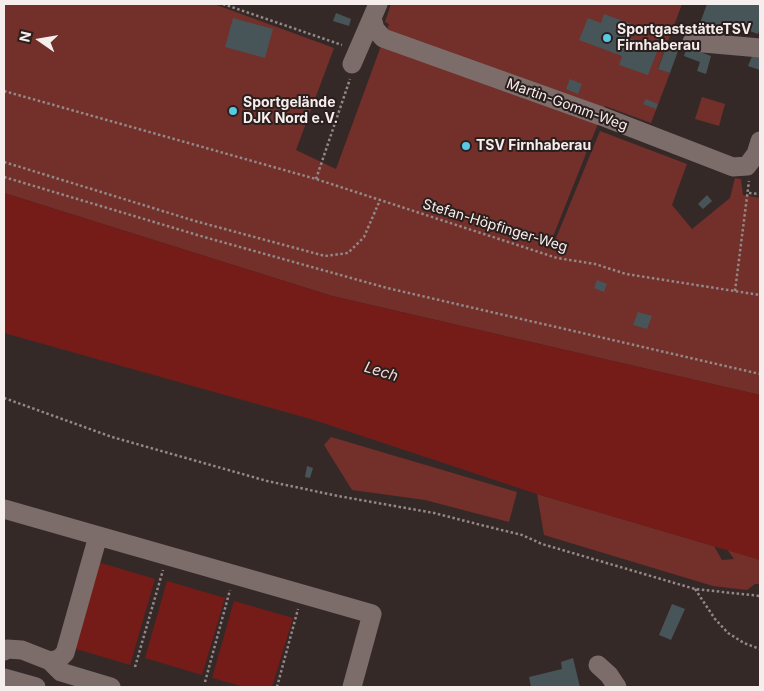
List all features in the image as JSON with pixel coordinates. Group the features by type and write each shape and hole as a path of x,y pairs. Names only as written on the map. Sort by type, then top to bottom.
{"street":[{"path":"354,57 375,11"},
{"name":"Martin-Gomm-Weg","path":"375,11 375,29 383,38 601,116 733,166 747,166"},
{"path":"692,42 760,48"},
{"path":"747,166 756,154 760,142"},
{"path":"4,509 372,614 352,687"},
{"path":"50,661 59,659 65,653 98,536"},
{"path":"4,651 7,649 22,650 50,661 60,672 111,687"},
{"path":"598,665 609,674 617,687"},
{"path":"4,678 36,687"}],"path":[{"path":"223,4 354,57 350,82 316,179"},
{"name":"Stefan-Höpfinger-Weg","path":"4,91 316,179 557,258 596,264 626,274 760,295"},
{"path":"4,162 195,221 325,256 348,253 364,236 380,200"},
{"path":"734,290 749,193 750,182 747,166"},
{"path":"4,177 204,237 387,288 760,374"},
{"path":"749,193 760,194"},
{"path":"4,398 112,437 267,481 434,513 522,535 542,544 695,589 760,596"},
{"path":"135,667 167,556"},
{"path":"205,682 235,575"},
{"path":"695,589 715,619 728,632 744,643 760,649"},
{"path":"277,687 302,594"}],"shaded area":[{"path":"4,4 214,4 334,48 296,150 336,169 389,24 385,22 391,4 682,4 658,68 670,73 651,123 605,106 550,244 554,243 600,131 687,164 672,205 692,229 730,198 735,178 741,179 743,195 760,198 760,395 332,296 4,193"},
{"path":"702,97 725,104 719,126 695,119"},
{"path":"331,437 517,492 509,522 425,500 352,490 324,445"},
{"path":"537,494 714,546 722,560 734,559 727,549 760,560 760,584 755,584 747,590 713,586 544,535"}],"water":[{"name":"Lech","path":"4,193 332,296 760,395 760,560 537,494 314,420 4,333"},
{"path":"98,562 155,579 130,665 73,648"},
{"path":"167,581 225,598 202,675 145,658"},
{"path":"234,601 293,618 272,687 245,687 212,678"}],"building":[{"path":"707,4 760,4 760,28 758,34 736,26 734,29 727,26 726,29 720,27 718,29 710,25 708,29 699,26"},
{"path":"336,13 351,19 349,26 333,21"},
{"path":"604,14 634,25 629,38 658,49 648,75 619,65 622,56 579,40 588,18 601,23"},
{"path":"233,18 273,29 265,58 225,47"},
{"path":"666,47 678,51 670,73 658,69"},
{"path":"687,47 711,56 706,74 697,71 700,62 684,56"},
{"path":"753,54 760,56 760,70 748,66"},
{"path":"570,79 582,84 578,94 566,89"},
{"path":"646,99 658,104 656,109 643,104"},
{"path":"707,195 712,201 703,209 698,204"},
{"path":"597,280 607,284 604,292 594,288"},
{"path":"638,312 652,316 647,329 633,325"},
{"path":"307,466 313,468 310,478 305,477"},
{"path":"672,604 685,609 671,640 659,635"},
{"path":"573,658 580,687 531,687 529,677 562,669 561,662"}],"place":[{"name":"SportgaststätteTSV Firnhaberau","path":"607,38"},
{"name":"Sportgelände DJK Nord e.V.","path":"233,111"},
{"name":"TSV Firnhaberau","path":"466,146"}]}
